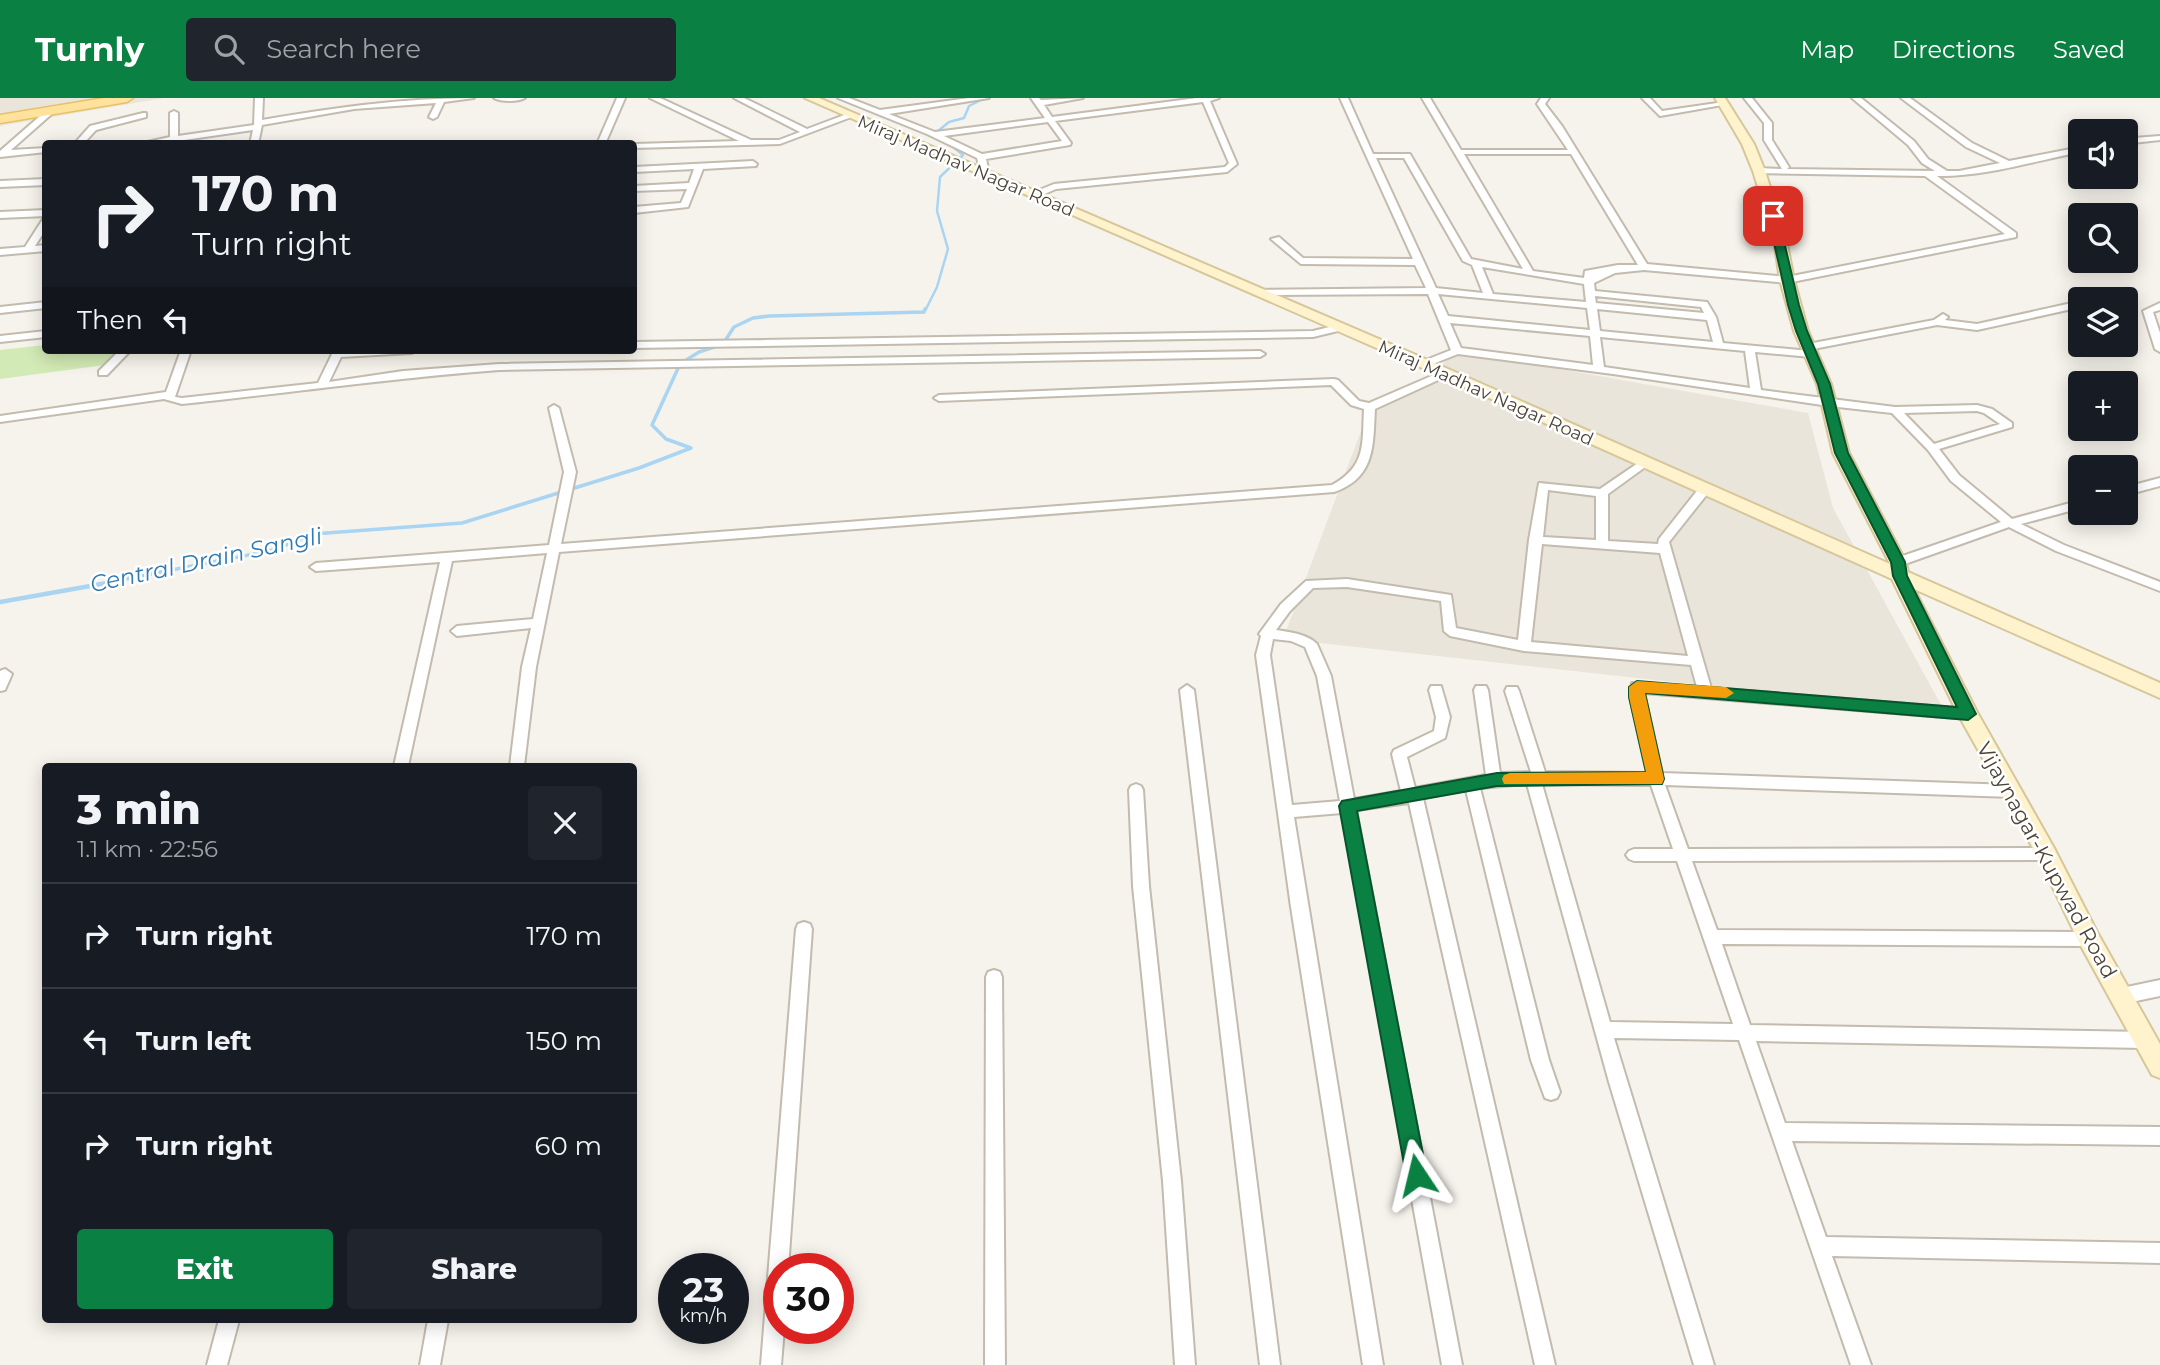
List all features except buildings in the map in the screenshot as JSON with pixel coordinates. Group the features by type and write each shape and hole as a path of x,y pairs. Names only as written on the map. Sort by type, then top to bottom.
{"main road":[{"path":"0,119 127,98"}],"street":[{"path":"255,140 259,125 259,98"},
{"path":"326,98 331,112"},
{"path":"182,140 331,112 413,100 470,98"},
{"path":"498,98 521,98"},
{"path":"603,140 621,98"},
{"path":"654,98 750,143"},
{"path":"738,98 807,132"},
{"name":"Miraj Madhav Nagar Road","path":"810,98 1425,364 1704,490 1899,569 2160,691"},
{"path":"842,98 930,135 950,140 981,157 1067,143 1037,100"},
{"path":"877,113 985,98"},
{"path":"1037,100 1079,98"},
{"path":"1344,98 1433,291 1457,351"},
{"path":"1426,98 1530,273"},
{"path":"1545,98 1541,104 1558,126 1644,267"},
{"path":"1646,98 1660,114 1722,101"},
{"path":"1748,98 1768,123 1768,140 1785,167"},
{"path":"1856,98 1911,143 1925,161 1945,174"},
{"path":"1905,98 1969,145 2008,164"},
{"path":"930,135 1210,99 1233,164 1227,169 1054,187 1035,195"},
{"path":"433,117 441,100"},
{"name":"Vijaynagar-Kupwad Road","path":"1722,101 1748,145 1759,171 1780,239 1787,280 1829,403 1841,453 1968,714 2047,854 2160,1067"},
{"path":"1,154 51,111"},
{"path":"172,140 174,113"},
{"path":"82,140 93,128 143,115"},
{"path":"637,146 780,142 850,116"},
{"path":"2138,139 2160,138"},
{"path":"1,154 42,150"},
{"path":"1458,152 1573,152"},
{"path":"1759,171 1959,174 2068,152"},
{"path":"1369,156 1407,156 1468,261 1590,288 1704,304 1711,317 1719,346"},
{"path":"981,157 985,173"},
{"path":"637,169 753,164"},
{"path":"637,210 685,205 699,167"},
{"path":"1590,288 1618,268 1644,267 1787,280 2013,236 1928,174"},
{"path":"0,184 42,182"},
{"path":"637,188 690,186"},
{"path":"0,215 42,213"},
{"path":"28,250 42,227"},
{"path":"1276,239 1301,261 1419,262"},
{"path":"0,252 42,248"},
{"path":"1476,262 1489,296"},
{"path":"1590,288 1599,369"},
{"path":"1259,293 1433,291 1711,317"},
{"path":"0,310 42,305"},
{"path":"2160,306 2148,311 2160,349"},
{"path":"1443,319 1750,349 1810,351 1940,319 1978,327 2068,307"},
{"path":"637,345 1313,334 1338,328"},
{"path":"0,338 42,334"},
{"path":"1750,349 1756,393"},
{"path":"1425,364 1457,351 1829,403 1895,410 1977,408 1988,411 2008,425 1932,448"},
{"path":"103,373 122,354"},
{"path":"185,354 169,399 182,401 403,374 499,367 1260,354"},
{"path":"322,386 337,354"},
{"path":"939,398 1334,383 1355,403 1370,407 1443,374"},
{"path":"0,419 170,395"},
{"path":"316,567 1334,488 1343,485 1367,452 1370,407"},
{"path":"517,763 538,622 570,472 554,408"},
{"path":"1895,410 1932,448 1955,478 2010,523 2060,548 2160,587"},
{"path":"1524,646 1543,486 1602,492 1644,463"},
{"path":"2138,488 2160,482"},
{"path":"1704,490 1663,542 1705,691"},
{"path":"1602,492 1602,545"},
{"path":"1899,569 2010,523 2068,507"},
{"path":"1535,540 1665,549"},
{"path":"402,763 447,557"},
{"path":"1373,1365 1263,655 1266,634 1282,611 1310,584 1347,583 1447,598 1450,631 1524,646 1696,661"},
{"path":"457,631 538,622"},
{"path":"1266,634 1293,636 1310,644 1324,676 1452,1365"},
{"path":"1861,1365 1656,779 1637,687 1968,714"},
{"path":"1187,690 1270,1365"},
{"path":"1436,690 1443,717 1440,734 1399,754 1413,796 1545,1365"},
{"path":"1480,690 1494,780"},
{"path":"1511,691 1603,1030 1704,1365"},
{"path":"1286,812 1348,806 1494,780 1536,778 1656,779 2012,791"},
{"path":"1472,785 1540,1060 1551,1092"},
{"path":"1136,790 1141,886 1172,1181 1185,1365"},
{"path":"1634,855 2047,854"},
{"path":"771,1365 804,929"},
{"path":"1710,937 2090,939"},
{"path":"994,977 995,1365"},
{"path":"2122,996 2160,988"},
{"path":"1603,1030 2145,1040"},
{"path":"1780,1132 2160,1136"},
{"path":"1820,1246 2160,1253"},
{"path":"217,1365 228,1323"},
{"path":"430,1365 437,1323"}],"shaded area":[{"path":"0,98 164,98 0,126"},
{"path":"1457,351 1808,413 1833,508 1945,712 1283,639 1370,407 1419,385"}],"green space":[{"path":"42,345 42,354 116,354 105,365 0,379 0,350"}],"waterway":[{"name":"Central Drain Sangli","path":"941,135 938,131 949,122 964,118 969,106 985,98"},
{"path":"925,311 937,287 948,249 937,211 940,177 963,155 947,142"},
{"path":"115,581 274,550 313,534 462,523 639,468 691,448 666,439 652,425 680,364 699,352 723,344 734,327 753,318 769,316 924,312 925,309"},
{"name":"Central Drain Sangli","path":"0,602 124,580"}],"slow traffic":[{"path":"1510,779 1656,779 1637,687 1726,693"}],"route":[{"path":"1417,1175 1348,806 1410,797 1497,779 1656,779 1637,687 1653,686 1968,714 1900,576 1898,562 1841,453 1824,384 1801,331 1773,216"}]}
